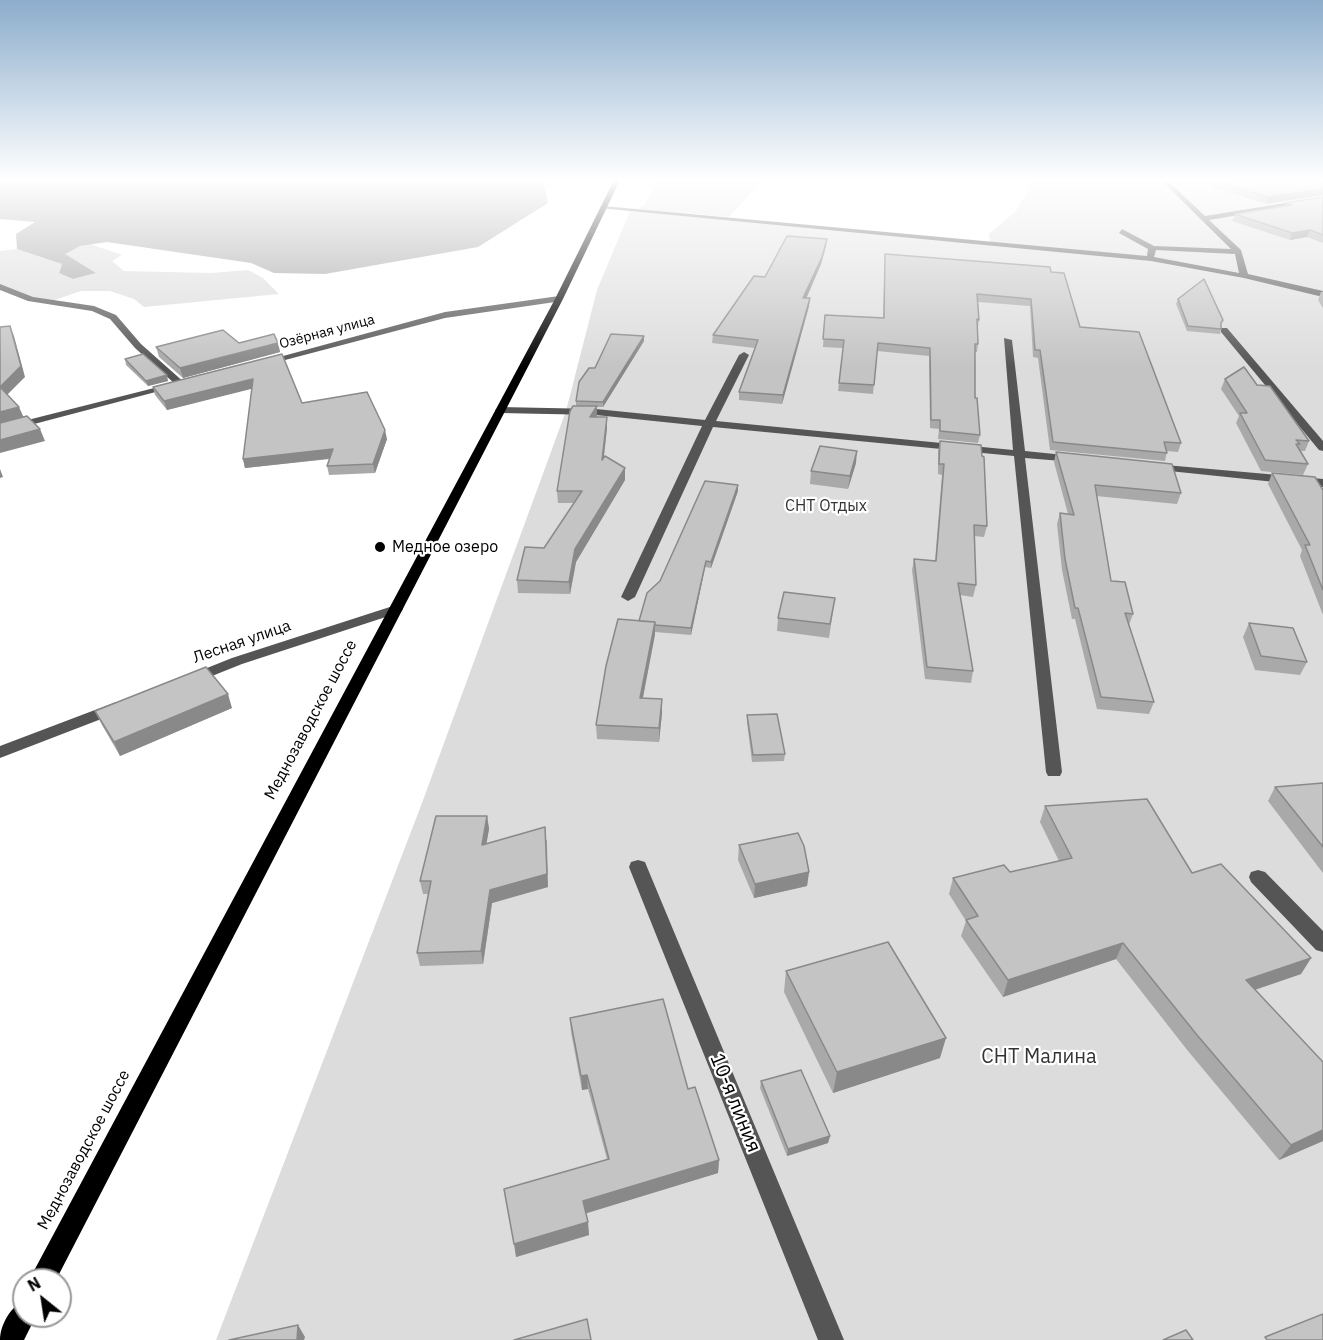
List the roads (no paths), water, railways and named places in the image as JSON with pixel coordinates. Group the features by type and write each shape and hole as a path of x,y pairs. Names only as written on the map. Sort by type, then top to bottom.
{"main road":[{"name":"Меднозаводское шоссе","path":"48,1268 559,299 586,243"}],"street":[{"path":"972,243 1151,259 1244,276 1323,294"},
{"path":"1142,243 1152,248 1238,252"},
{"path":"1229,243 1238,252 1244,276"},
{"path":"1151,259 1152,248"},
{"path":"0,287 31,299 94,309 113,316 138,346 181,384"},
{"name":"Озёрная улица","path":"250,366 445,315 559,299"},
{"path":"1224,330 1323,448"},
{"path":"1007,340 1054,772"},
{"path":"628,597 708,423 744,355"},
{"path":"0,430 193,381"},
{"path":"500,410 596,412 1090,461"},
{"path":"1137,465 1323,483"},
{"name":"Лесная улица","path":"172,686 237,661 396,609"},
{"path":"0,752 129,702"},
{"name":"10-я линия","path":"638,867 831,1340"},
{"path":"1258,878 1323,944"}],"place":[{"name":"Медное озеро","path":"380,547"}],"park label":[{"name":"СНТ Отдых","path":"826,506"},
{"name":"СНТ Малина","path":"1039,1057"}]}
